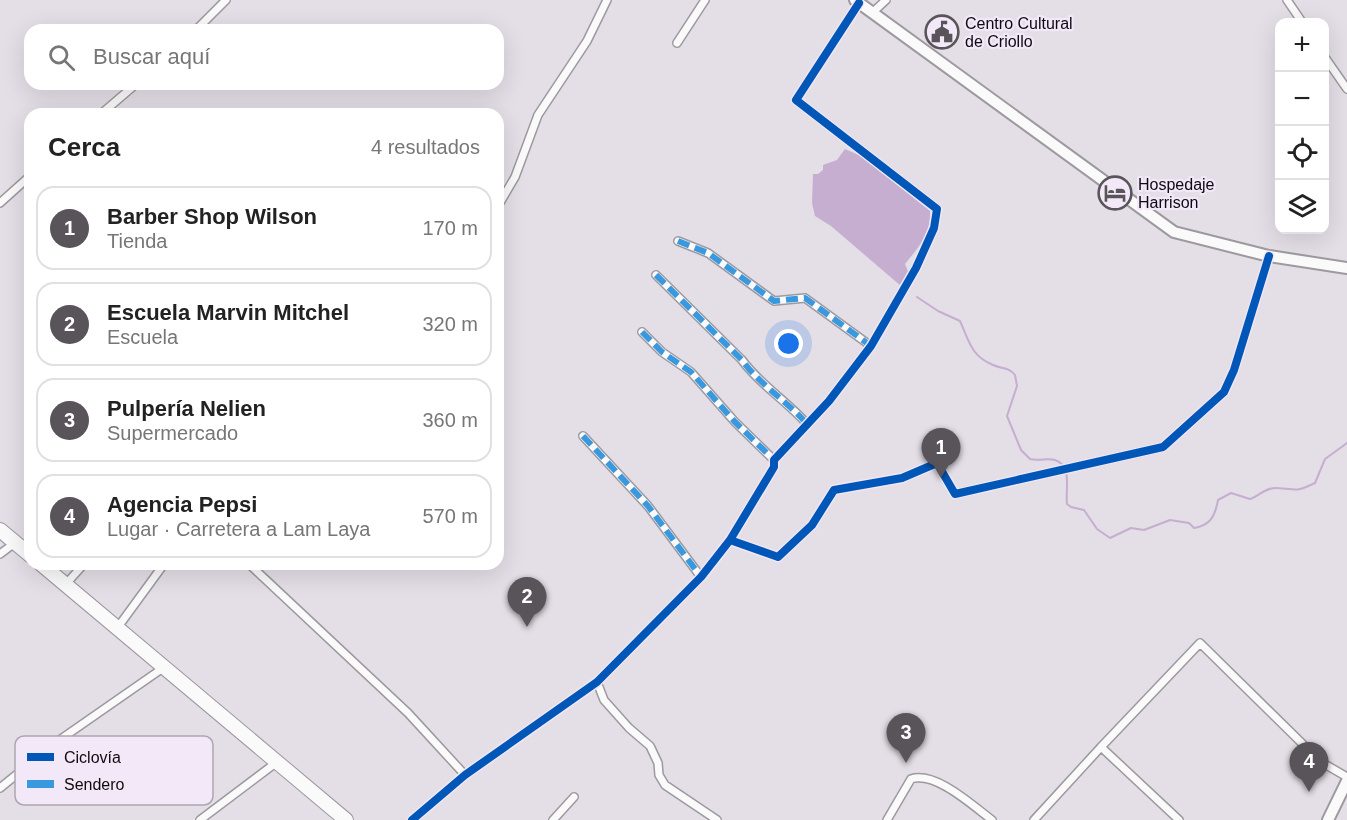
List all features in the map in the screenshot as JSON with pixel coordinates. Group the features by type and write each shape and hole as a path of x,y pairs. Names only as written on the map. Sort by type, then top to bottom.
{"highway":[{"path":"0,530 24,549"},
{"path":"48,570 346,820"}],"street":[{"path":"202,24 226,0"},
{"path":"504,196 515,177 538,115 587,41 607,0"},
{"path":"677,44 705,0"},
{"path":"872,13 886,0"},
{"path":"1287,0 1299,18"},
{"path":"412,820 465,775 597,682 701,577 730,540 774,467 774,459 829,401 871,346 916,268 934,228 937,209 796,100 857,1 1174,232 1269,256 1347,268"},
{"path":"1329,63 1346,88"},
{"path":"108,108 129,90"},
{"path":"0,203 24,181"},
{"path":"678,241 708,253 774,301 805,298 871,346"},
{"path":"730,540 778,557 812,525 834,490 902,478 937,463 955,494 1162,447 1224,392 1234,370 1269,256"},
{"path":"656,275 742,360 750,372 790,405 807,424"},
{"path":"642,332 662,352 691,372 735,422 774,459"},
{"path":"584,436 648,506 701,577"},
{"path":"0,554 16,542"},
{"path":"65,585 79,570"},
{"path":"117,627 160,570"},
{"path":"255,570 408,713 465,775"},
{"path":"1034,820 1200,643 1321,762 1347,779 1328,820"},
{"path":"64,736 163,668"},
{"path":"597,682 604,700 628,728 650,746 658,763 659,775 665,784 717,820"},
{"path":"1101,747 1179,820"},
{"path":"200,820 277,762"},
{"path":"0,788 15,776"},
{"path":"887,820 911,779 918,776 932,780 955,792 992,820"},
{"path":"553,820 574,797"}],"shaded area":[{"path":"845,149 861,156 930,211 926,234 905,264 909,274 901,286 831,226 815,216 812,203 813,174 818,174 823,170 823,165 837,160"}],"waterway":[{"path":"917,297 938,311 960,321 972,347 980,357 1015,375 1017,386 1007,416 1021,450 1030,459 1052,459 1061,463 1067,479 1067,504 1084,510 1097,529 1110,538 1131,528 1144,530 1170,520 1189,523 1194,528 1200,527 1211,519 1218,500 1231,493 1250,499 1273,488 1296,490 1308,486 1315,483 1325,459 1347,443"}],"marked path":[{"path":"678,241 708,253 774,301 805,298 871,346"},
{"path":"656,275 807,424"},
{"path":"642,332 662,352 691,372 735,422 774,460"},
{"path":"583,436 648,506 701,577"}],"cycle path":[{"path":"730,540 774,467 774,460 829,401 871,346 916,268 934,228 937,209 796,100 859,3"},
{"path":"412,820 465,775 597,682 701,577 730,540 778,557 812,525 834,490 902,478 937,463 955,494 1163,447 1224,392 1234,370 1269,256"}],"place":[{"name":"Centro Cultural de Criollo","path":"942,32"},
{"name":"Hospedaje Harrison","path":"1115,193"},
{"name":"Barber Shop Wilson","path":"941,478"},
{"name":"Escuela Marvin Mitchel","path":"527,627"},
{"name":"Pulpería Nelien","path":"906,763"},
{"name":"Agencia Pepsi","path":"1309,792"}]}
